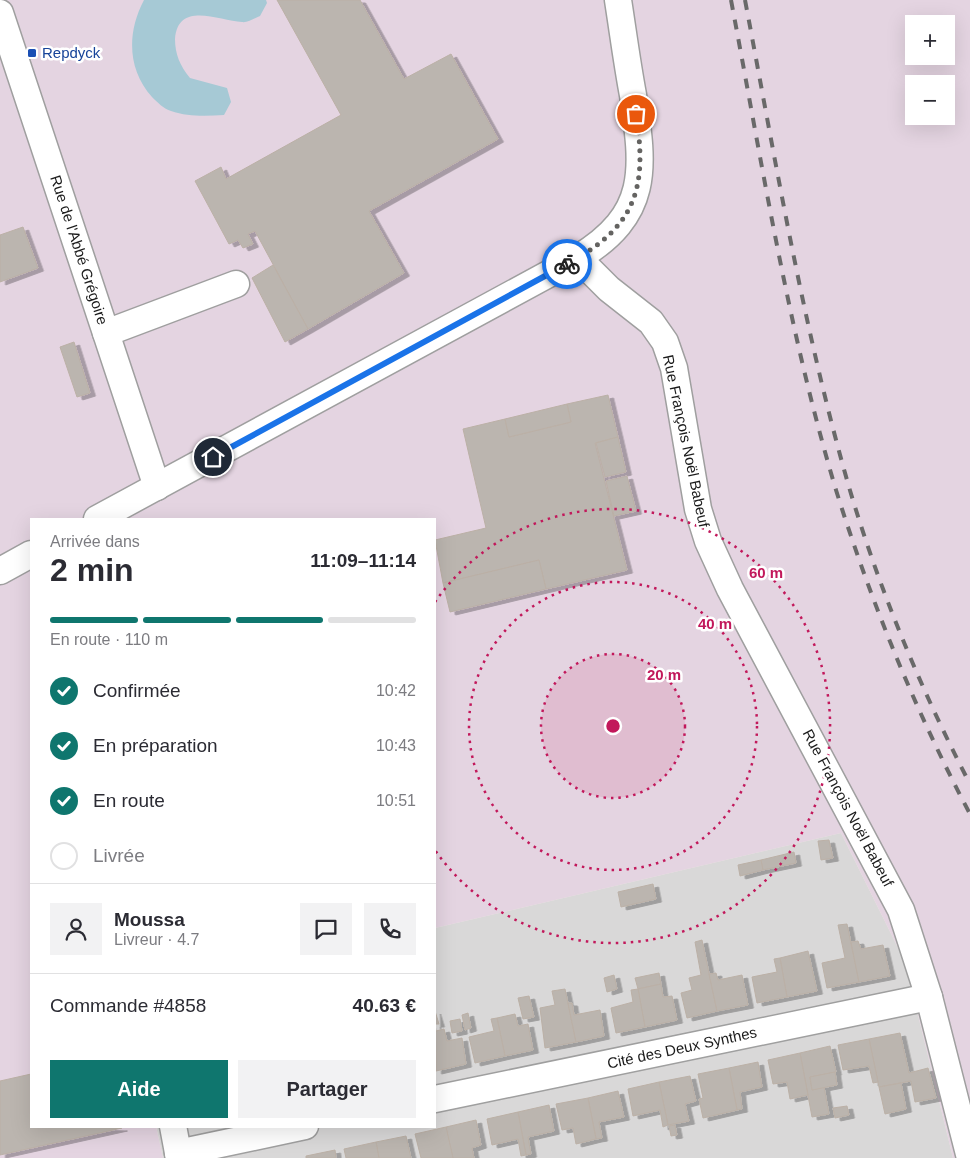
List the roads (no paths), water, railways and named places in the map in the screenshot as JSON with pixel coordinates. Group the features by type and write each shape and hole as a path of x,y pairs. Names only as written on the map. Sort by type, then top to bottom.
{"street":[{"path":"99,518 578,258 603,241 622,222 634,198 640,173 638,132 618,0"},
{"name":"Rue de l'Abbé Grégoire","path":"0,13 157,487"},
{"name":"Rue François Noël Babeuf","path":"578,258 609,289 651,322 665,342 674,368 694,493 708,541 730,589 894,893 914,945 929,997 970,1158"},
{"path":"106,333 236,284"},
{"path":"0,571 30,555"},
{"name":"Cité des Deux Synthes","path":"436,1099 929,997"},
{"path":"173,1128 179,1155 296,1128"}],"water":[{"path":"144,0 266,0 267,3 260,16 249,21 242,22 192,16 184,20 178,27 175,39 177,55 183,69 190,78 227,88 231,102 224,115 204,116 171,111 158,103 144,86 134,62 132,37 138,12"}],"railway":[{"path":"731,0 790,308 819,430 836,490 879,614 931,735 970,814"},
{"path":"745,0 804,306 849,487 874,563 902,638 918,676 970,784"}],"place":[{"name":"Repdyck","path":"32,53"}]}
